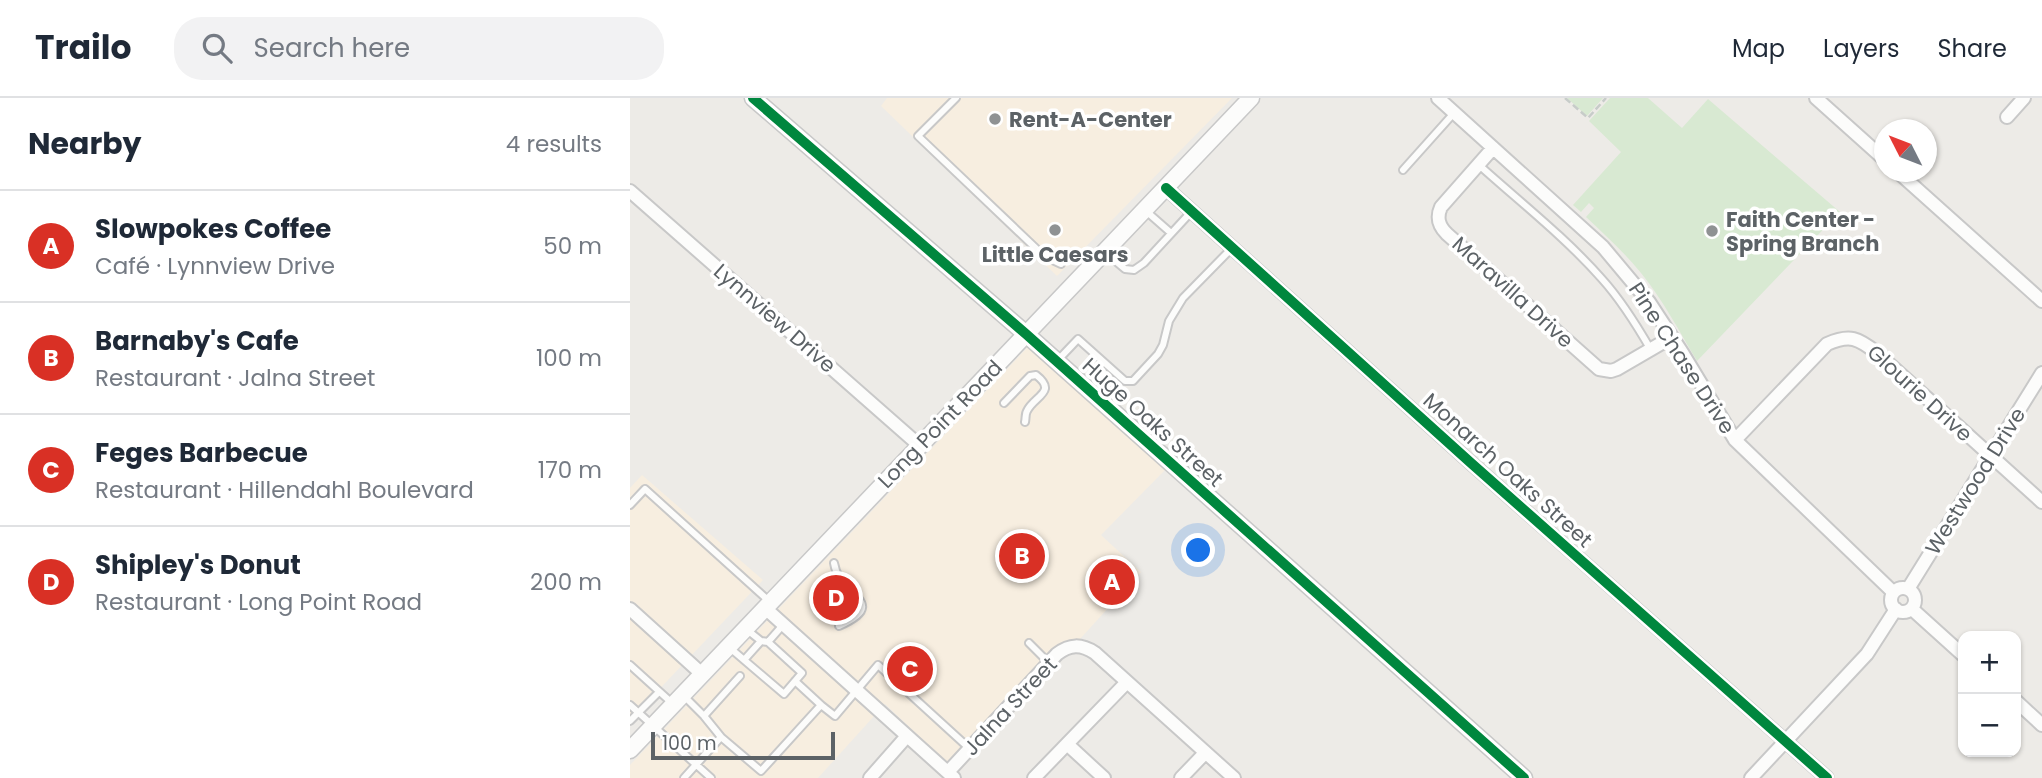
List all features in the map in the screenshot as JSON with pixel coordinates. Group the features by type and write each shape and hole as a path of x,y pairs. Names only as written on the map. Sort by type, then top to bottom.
{"street":[{"name":"Huge Oaks Street","path":"753,98 1026,334 1524,778"},
{"name":"Long Point Road","path":"630,749 1251,98"},
{"name":"Pine Chase Drive","path":"1438,98 1603,247 1649,302 1735,440 1893,592"},
{"path":"1816,98 1874,149"},
{"path":"2007,117 2024,98"},
{"name":"Maravilla Drive","path":"1493,148 1444,202 1438,213 1439,225 1447,234 1599,369 1611,371 1672,337"},
{"path":"1909,182 2042,301"},
{"name":"Monarch Oaks Street","path":"1166,188 1827,778"},
{"name":"Lynnview Drive","path":"630,191 920,446"},
{"name":"Glourie Drive","path":"1735,440 1827,344 1841,338 1853,338 1877,353 2042,502"},
{"name":"Westwood Drive","path":"1908,589 2042,373"},
{"path":"1900,588 1908,589 1915,600 1912,609 1904,612 1896,609 1891,600 1893,592 1900,588"},
{"path":"768,605 784,625 951,775"},
{"path":"1751,778 1867,654 1896,609"},
{"path":"1912,609 1958,650"},
{"path":"632,614 702,674"},
{"name":"Jalna Street","path":"951,775 970,749 1066,648 1076,645 1086,647 1127,682"},
{"path":"1034,778 1127,682 1234,778"},
{"path":"2021,706 2042,725"},
{"path":"870,778 907,736"},
{"path":"1067,744 1104,778"},
{"path":"1181,778 1205,753"}],"lane":[{"path":"956,98 918,136 1044,256 1060,264"},
{"path":"1403,170 1454,113"},
{"path":"1478,164 1602,279 1636,323 1651,350"},
{"path":"1145,210 1171,233"},
{"path":"1105,252 1125,269 1134,271 1192,211"},
{"path":"1056,361 1078,340 1125,381 1133,381 1158,355 1169,321 1183,298 1232,247"},
{"path":"1004,403 1030,376 1036,375 1043,380 1044,392 1027,411 1025,422"},
{"path":"630,505 645,489 768,605"},
{"path":"834,563 838,576 860,598 862,604 858,615 839,626"},
{"path":"744,660 784,625"},
{"path":"728,646 783,694 802,673 765,641 745,629"},
{"path":"1029,643 1049,663"},
{"path":"630,665 659,692 678,699 704,716 721,737 761,771"},
{"path":"795,681 835,716 878,665 970,749"},
{"path":"704,716 740,676"},
{"path":"630,721 659,692"},
{"path":"630,705 711,778"},
{"path":"755,778 821,705"},
{"path":"684,778 721,737"}],"path":[{"path":"1565,98 1588,118 1606,98"}],"shaded area":[{"path":"887,98 1232,98 1057,276 881,106"},
{"path":"1028,347 1167,468 1101,535 1141,572 958,773 885,704 818,778 630,778 630,765"},
{"path":"642,475 763,580 630,720 630,488"}],"green space":[{"path":"1567,98 1603,98 1587,116"},
{"name":"Faith Center - Spring Branch","path":"1610,98 1648,98 1682,128 1708,99 1840,212 1697,361 1649,283 1586,217 1594,208 1589,203 1581,212 1573,205 1621,152 1589,121"}],"cycle path":[{"path":"753,98 1026,334 1524,778"},
{"path":"1166,188 1827,778"}],"place":[{"name":"Rent-A-Center","path":"995,119"},
{"name":"Little Caesars","path":"1055,230"},
{"name":"Faith Center - Spring Branch","path":"1712,231"},
{"name":"Barnaby's Cafe","path":"1022,556"},
{"name":"Slowpokes Coffee","path":"1112,582"},
{"name":"Shipley's Donut","path":"836,598"},
{"name":"Feges Barbecue","path":"910,669"}]}
